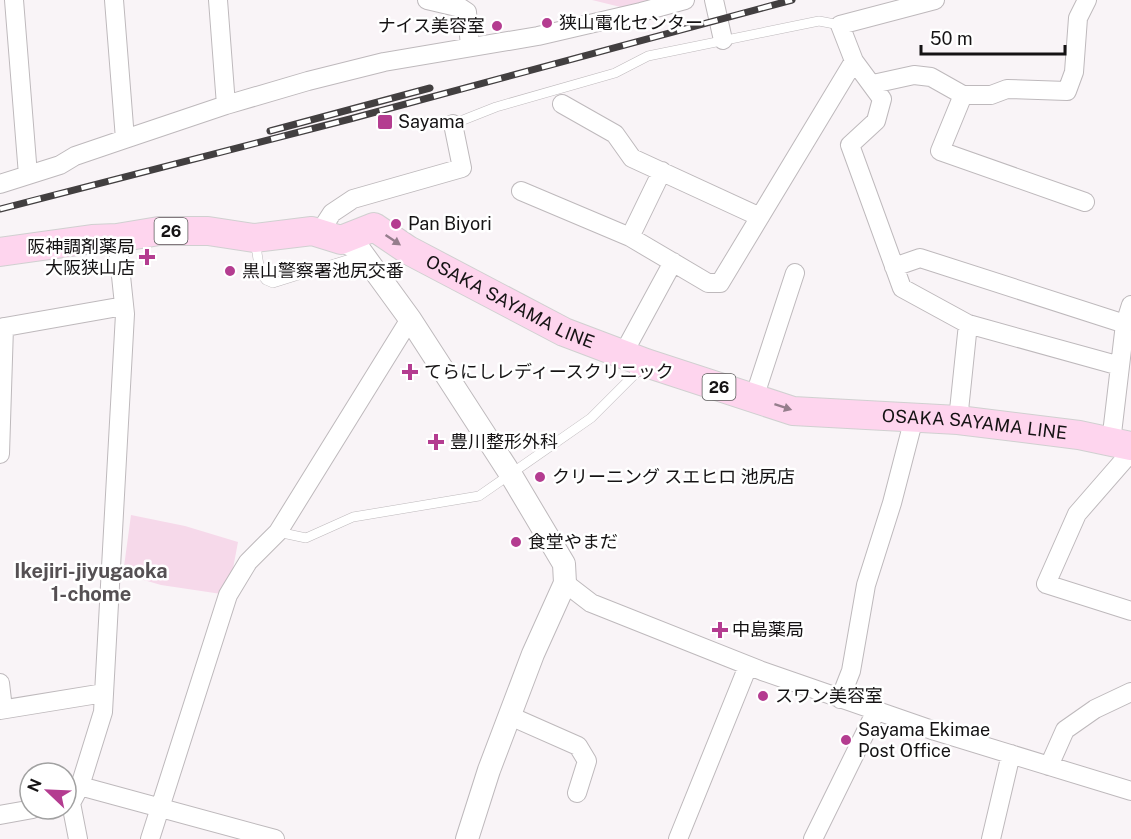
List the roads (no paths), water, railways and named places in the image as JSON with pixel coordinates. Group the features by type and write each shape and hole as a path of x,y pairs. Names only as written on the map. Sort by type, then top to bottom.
{"main road":[{"name":"OSAKA SAYAMA LINE","path":"0,252 159,231 208,231 254,237 312,231 330,236 374,227 408,250 564,332 635,359 793,411 958,420 1079,435 1124,446"}],"street":[{"path":"14,0 28,175"},
{"path":"114,0 125,139"},
{"path":"218,0 226,105"},
{"path":"428,0 467,12 470,47"},
{"path":"0,184 60,165 75,156 226,105 308,81 384,62 538,36 685,0"},
{"path":"714,0 723,40"},
{"path":"935,0 840,25 854,62 873,84 882,99 876,121 850,145 902,288 968,324 1120,366"},
{"path":"873,84 914,75 931,77 963,95 991,95 1007,89 1067,91 1074,72 1078,18 1087,0"},
{"path":"521,191 630,237 708,283 720,283 854,62"},
{"path":"963,95 940,151 1085,202"},
{"path":"562,104 615,134 632,158 760,217"},
{"path":"453,124 462,168 353,199 332,213 330,236 359,249 369,261 410,319 511,475 564,564 565,583 533,654 467,839"},
{"path":"630,237 662,171"},
{"path":"78,789 103,712 124,306 117,238"},
{"path":"894,267 920,258 1125,324"},
{"path":"635,359 673,262"},
{"path":"754,398 795,273"},
{"path":"1131,305 1125,324 1120,366 1124,446 1077,514 1046,584 1131,611"},
{"path":"0,454 2,327 124,306"},
{"path":"150,839 228,595 248,562 278,532 410,319"},
{"path":"958,420 968,324"},
{"path":"840,699 851,671 866,585 892,503 914,418"},
{"path":"565,583 591,603 748,666 876,711 1131,790"},
{"path":"678,839 748,666"},
{"path":"0,683 1,710 104,693"},
{"path":"1049,766 1065,730 1095,709 1131,692"},
{"path":"813,839 876,711"},
{"path":"510,716 578,746 587,761 577,794"},
{"path":"991,839 1011,754"},
{"path":"80,786 275,839"},
{"path":"0,815 18,812"},
{"path":"73,821 78,839"}],"lane":[{"path":"453,124 496,107 615,73 648,56 819,21 840,25"},
{"path":"254,237 260,272 266,280 273,283 350,259 369,261"},
{"path":"278,532 306,538 353,517 479,496 591,418 635,359"}],"railway":[{"path":"0,209 350,119 792,0"},
{"path":"270,131 430,88"}],"place":[{"name":"狭山電化センター","path":"547,23"},
{"name":"ナイス美容室","path":"497,26"},
{"name":"Sayama","path":"385,122"},
{"name":"Pan Biyori","path":"396,224"},
{"name":"阪神調剤薬局 大阪狭山店","path":"147,257"},
{"name":"黒山警察署池尻交番","path":"230,271"},
{"name":"てらにしレディースクリニック","path":"410,372"},
{"name":"豊川整形外科","path":"436,442"},
{"name":"クリーニング スエヒロ 池尻店","path":"540,477"},
{"name":"食堂やまだ","path":"516,542"},
{"name":"中島薬局","path":"720,630"},
{"name":"スワン美容室","path":"763,696"},
{"name":"Sayama Ekimae Post Office","path":"846,740"}],"district":[{"name":"Ikejiri-jiyugaoka 1-chome","path":"91,582"}]}
